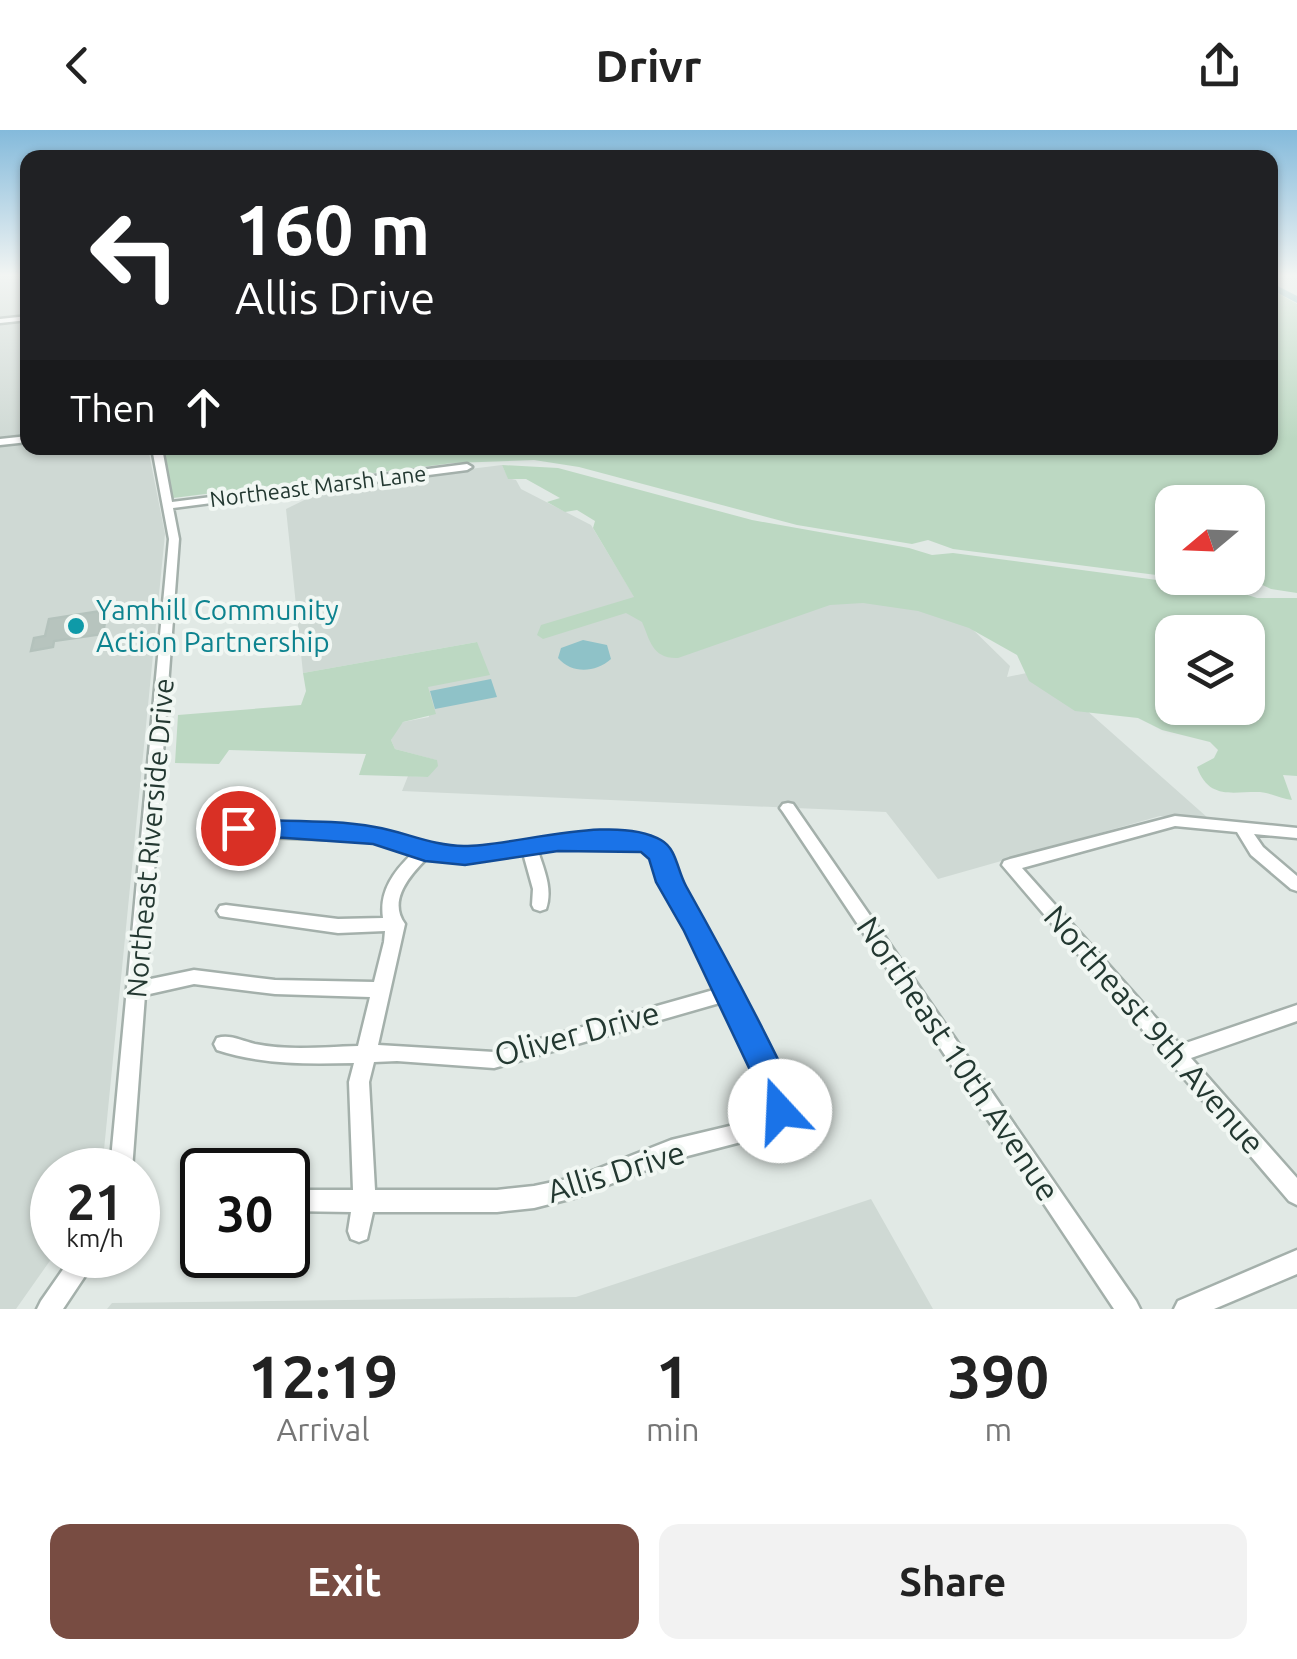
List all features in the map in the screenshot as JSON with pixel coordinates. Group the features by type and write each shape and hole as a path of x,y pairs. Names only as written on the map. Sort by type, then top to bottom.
{"street":[{"name":"Northeast Riverside Drive","path":"123,1148 174,539 158,455"},
{"name":"Northeast Marsh Lane","path":"168,506 467,467"},
{"name":"Northeast 10th Avenue","path":"788,808 1128,1309"},
{"name":"Allis Drive","path":"224,822 264,832 375,836 425,852 465,856 529,846 632,841 657,850 780,1100 780,1111 765,1127 671,1150 534,1198 364,1200"},
{"name":"Northeast 9th Avenue","path":"1241,827 1165,823 1010,864 1297,1194"},
{"path":"1241,827 1297,833"},
{"path":"1241,827 1257,850 1297,886"},
{"path":"529,846 541,889 540,905"},
{"path":"359,1232 364,1200 359,1082 396,924 390,908 408,867 425,852"},
{"path":"226,911 327,925 396,924"},
{"path":"138,989 194,977 275,987 382,990"},
{"name":"Oliver Drive","path":"224,1044 259,1054 494,1060 728,993"},
{"path":"1176,1055 1297,1014"},
{"path":"310,1201 364,1200"},
{"path":"1186,1309 1297,1262"},
{"path":"48,1309 71,1278"}],"shaded area":[{"path":"0,329 20,329 20,455 149,455 165,534 104,1148 30,1148 30,1278 38,1278 16,1309 0,1309"},
{"path":"502,465 508,478 516,480 521,489 591,525 635,598 842,594 957,614 1010,666 1007,677 1041,670 1208,818 1160,816 938,879 886,812 402,791 408,776 428,777 436,760 395,749 391,740 397,728 403,722 429,717 427,687 477,642 303,673 286,509 333,486"},
{"path":"871,1199 933,1309 107,1309 112,1303 576,1297"}],"green space":[{"path":"1278,329 1297,329 1297,593 1265,586 1265,485 1155,485 1155,575 953,549 928,540 912,544 797,525 579,467 534,460 453,463 173,498 164,455 1278,455"},
{"path":"502,465 558,468 752,520 932,555 953,553 1155,580 1155,595 1297,598 1297,776 1283,775 1292,800 1260,792 1215,790 1197,767 1214,758 1218,750 1210,742 1162,730 1138,718 1075,711 1029,681 1017,655 969,628 918,611 863,603 830,605 678,658 657,652 642,622 626,613 543,639 537,635 541,625 634,597 593,528 595,521 577,510 565,512 547,502 560,498 526,479 508,479"},
{"path":"477,642 490,675 428,687 436,714 403,722 391,740 395,749 437,760 438,766 428,777 359,775 366,754 229,750 219,764 175,763 178,715 301,705 306,691 303,673"}],"water":[{"path":"583,640 607,645 611,659 584,670 570,667 558,658 561,648"},
{"path":"491,679 497,697 435,709 430,691"}],"building":[{"name":"Yamhill Community Action Partnership","path":"107,610 103,634 54,641 53,647 31,651 34,638 45,636 49,619"}],"place":[{"name":"Yamhill Community Action Partnership","path":"76,626"}],"route":[{"path":"238,828 375,836 425,852 465,856 558,842 643,842 661,854 670,882 775,1088 780,1111"}]}
